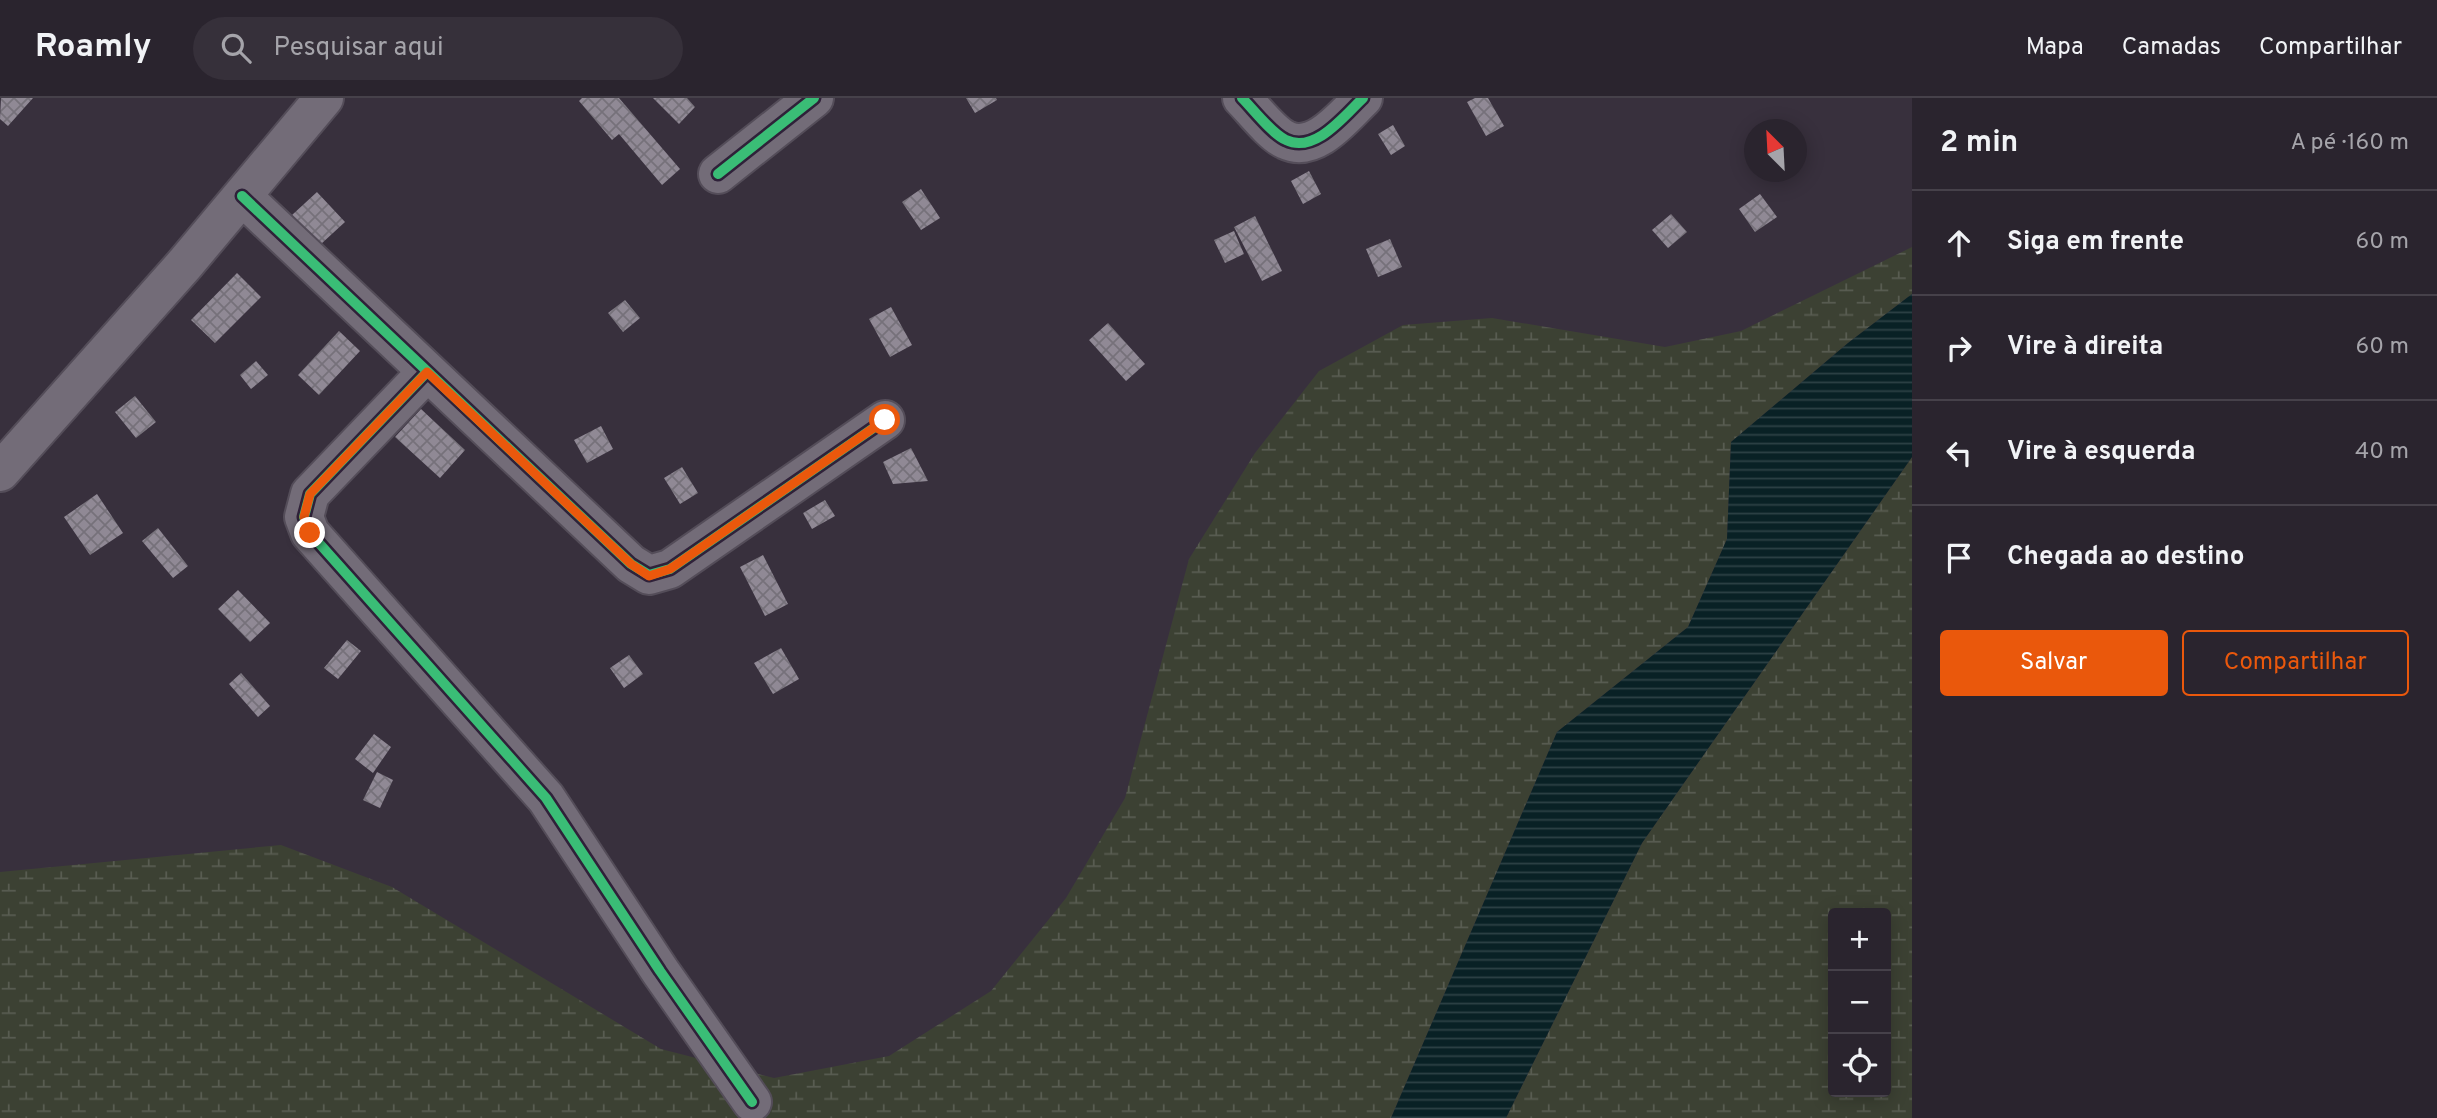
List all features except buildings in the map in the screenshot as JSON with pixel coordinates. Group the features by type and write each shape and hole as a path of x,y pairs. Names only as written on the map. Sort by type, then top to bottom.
{"street":[{"path":"0,472 186,264 324,98"},
{"path":"718,174 814,98"},
{"path":"1242,98 1283,139 1297,144 1321,137 1363,98"},
{"path":"242,196 631,564 649,576 670,569 885,420"},
{"path":"427,372 310,494 304,517 310,533 546,797 660,971 752,1102"}],"green space":[{"path":"1912,247 1912,294 1848,343 1731,442 1727,539 1688,627 1557,732 1391,1118 0,1118 0,872 281,845 392,887 661,1049 774,1078 889,1056 991,991 1066,898 1125,798 1189,559 1255,453 1319,371 1403,325 1492,318 1665,347 1741,331"},
{"path":"1912,457 1912,1118 1506,1118 1642,843"}],"shaded area":[{"path":"1912,294 1912,457 1642,843 1506,1118 1391,1118 1557,732 1688,627 1727,539 1731,442 1848,343"}],"cycle path":[{"path":"718,174 814,98"},
{"path":"1242,98 1275,132 1286,140 1297,143 1318,138 1363,98"},
{"path":"242,196 631,564 649,575 670,569 885,420"},
{"path":"427,372 310,494 304,517 310,533 546,798 660,971 752,1102"}],"route":[{"path":"310,533 304,517 310,494 427,372 631,564 649,576 670,569 885,420"}]}
